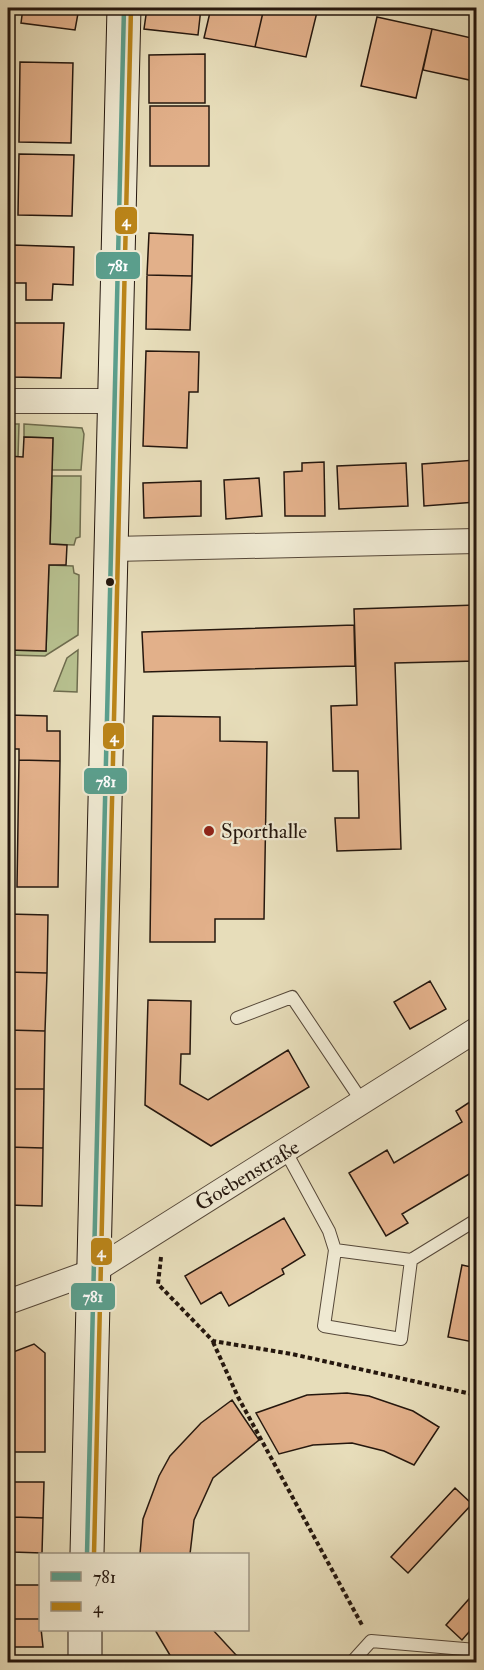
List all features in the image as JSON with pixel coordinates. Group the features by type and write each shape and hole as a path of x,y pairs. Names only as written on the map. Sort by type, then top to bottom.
{"street":[{"path":"87,1553 113,549 114,401 124,8"},
{"path":"8,401 114,401"},
{"path":"113,549 477,541"},
{"name":"Goebenstraße","path":"8,1302 94,1271 477,1030"},
{"path":"85,1662 86,1631"}],"lane":[{"path":"237,1018 292,997 363,1103"},
{"path":"286,1152 328,1231 335,1250 324,1326 401,1339 411,1260"},
{"path":"335,1250 411,1260 477,1220"},
{"path":"352,1662 371,1641 477,1650"}],"path":[{"path":"163,1226 158,1284 213,1341 238,1396 371,1641"},
{"path":"213,1341 292,1354 477,1395"}],"green space":[{"path":"8,424 19,424 18,457 8,456"},
{"path":"24,424 82,428 84,434 81,470 52,470 53,438 24,437"},
{"path":"52,476 81,476 80,537 76,538 74,545 50,544"},
{"path":"49,565 73,566 74,573 79,575 78,635 45,656 8,655 8,650 46,651"},
{"path":"78,650 77,692 54,691 67,658"}],"building":[{"path":"23,8 79,8 75,30 21,23"},
{"path":"147,8 201,8 198,35 144,29"},
{"path":"211,8 264,8 255,47 204,38"},
{"path":"264,8 318,8 306,57 255,47"},
{"path":"377,17 432,29 416,98 361,86"},
{"path":"432,29 476,39 474,81 423,70"},
{"path":"205,54 205,103 149,103 149,55"},
{"path":"20,62 73,63 71,143 19,142"},
{"path":"150,106 209,106 209,166 150,166"},
{"path":"19,154 74,155 72,216 18,215"},
{"path":"149,233 193,235 192,276 147,275"},
{"path":"13,245 74,247 73,285 53,284 52,300 26,300 26,283 12,283"},
{"path":"147,275 192,276 190,330 146,329"},
{"path":"13,323 64,323 61,378 11,377"},
{"path":"146,351 199,352 198,392 189,392 187,448 143,446"},
{"path":"24,437 53,438 50,544 67,545 66,565 49,565 46,651 8,650 8,456 23,457"},
{"path":"476,460 476,502 424,506 422,464"},
{"path":"324,462 325,516 285,516 284,472 302,471 302,463"},
{"path":"406,463 408,506 339,509 337,466"},
{"path":"259,478 262,516 226,519 224,480"},
{"path":"201,481 201,516 144,518 143,483"},
{"path":"476,605 476,661 395,663 401,849 337,851 335,818 359,818 358,771 333,771 331,706 357,705 354,609"},
{"path":"354,625 355,666 144,672 142,632"},
{"path":"8,715 47,716 47,731 60,731 60,761 19,760 19,749 8,749"},
{"name":"Sporthalle","path":"153,716 220,717 220,741 267,742 264,919 215,919 215,942 150,942"},
{"path":"19,760 60,761 58,887 17,887"},
{"path":"8,914 48,915 47,973 8,972"},
{"path":"8,972 47,973 45,1031 8,1030"},
{"path":"430,981 446,1009 410,1029 394,1002"},
{"path":"148,1000 191,1001 190,1054 181,1054 180,1084 208,1100 288,1050 309,1087 211,1146 145,1105"},
{"path":"8,1030 45,1031 44,1089 8,1089"},
{"path":"8,1089 44,1089 43,1148 8,1147"},
{"path":"476,1098 476,1170 402,1214 408,1223 386,1236 349,1173 387,1150 394,1163 462,1122 456,1111"},
{"path":"8,1147 43,1148 42,1206 8,1205"},
{"path":"284,1218 305,1255 282,1269 284,1274 229,1306 221,1292 201,1304 185,1276"},
{"path":"462,1265 476,1268 476,1332 473,1342 448,1337"},
{"path":"34,1344 45,1353 45,1452 8,1452 10,1392 8,1393 8,1354"},
{"path":"347,1393 369,1396 413,1411 439,1427 414,1465 384,1451 352,1443 313,1445 279,1454 256,1413 307,1395"},
{"path":"232,1400 259,1440 213,1478 194,1520 190,1553 140,1553 143,1519 159,1476 170,1456 201,1423"},
{"path":"14,1482 44,1482 43,1518 13,1517"},
{"path":"455,1488 472,1504 408,1573 391,1557"},
{"path":"8,1504 14,1505 13,1517 8,1517"},
{"path":"13,1517 43,1518 42,1553 12,1552"},
{"path":"10,1585 39,1585 39,1619 11,1619"},
{"path":"476,1591 476,1624 462,1640 446,1625"},
{"path":"11,1619 39,1619 43,1647 11,1647"},
{"path":"156,1631 214,1631 236,1655 247,1662 174,1662"}],"transit line":[{"name":"781","path":"87,1553 124,8"},
{"name":"4","path":"94,1553 131,8"}],"place":[{"name":"Sporthalle","path":"209,831"}]}
